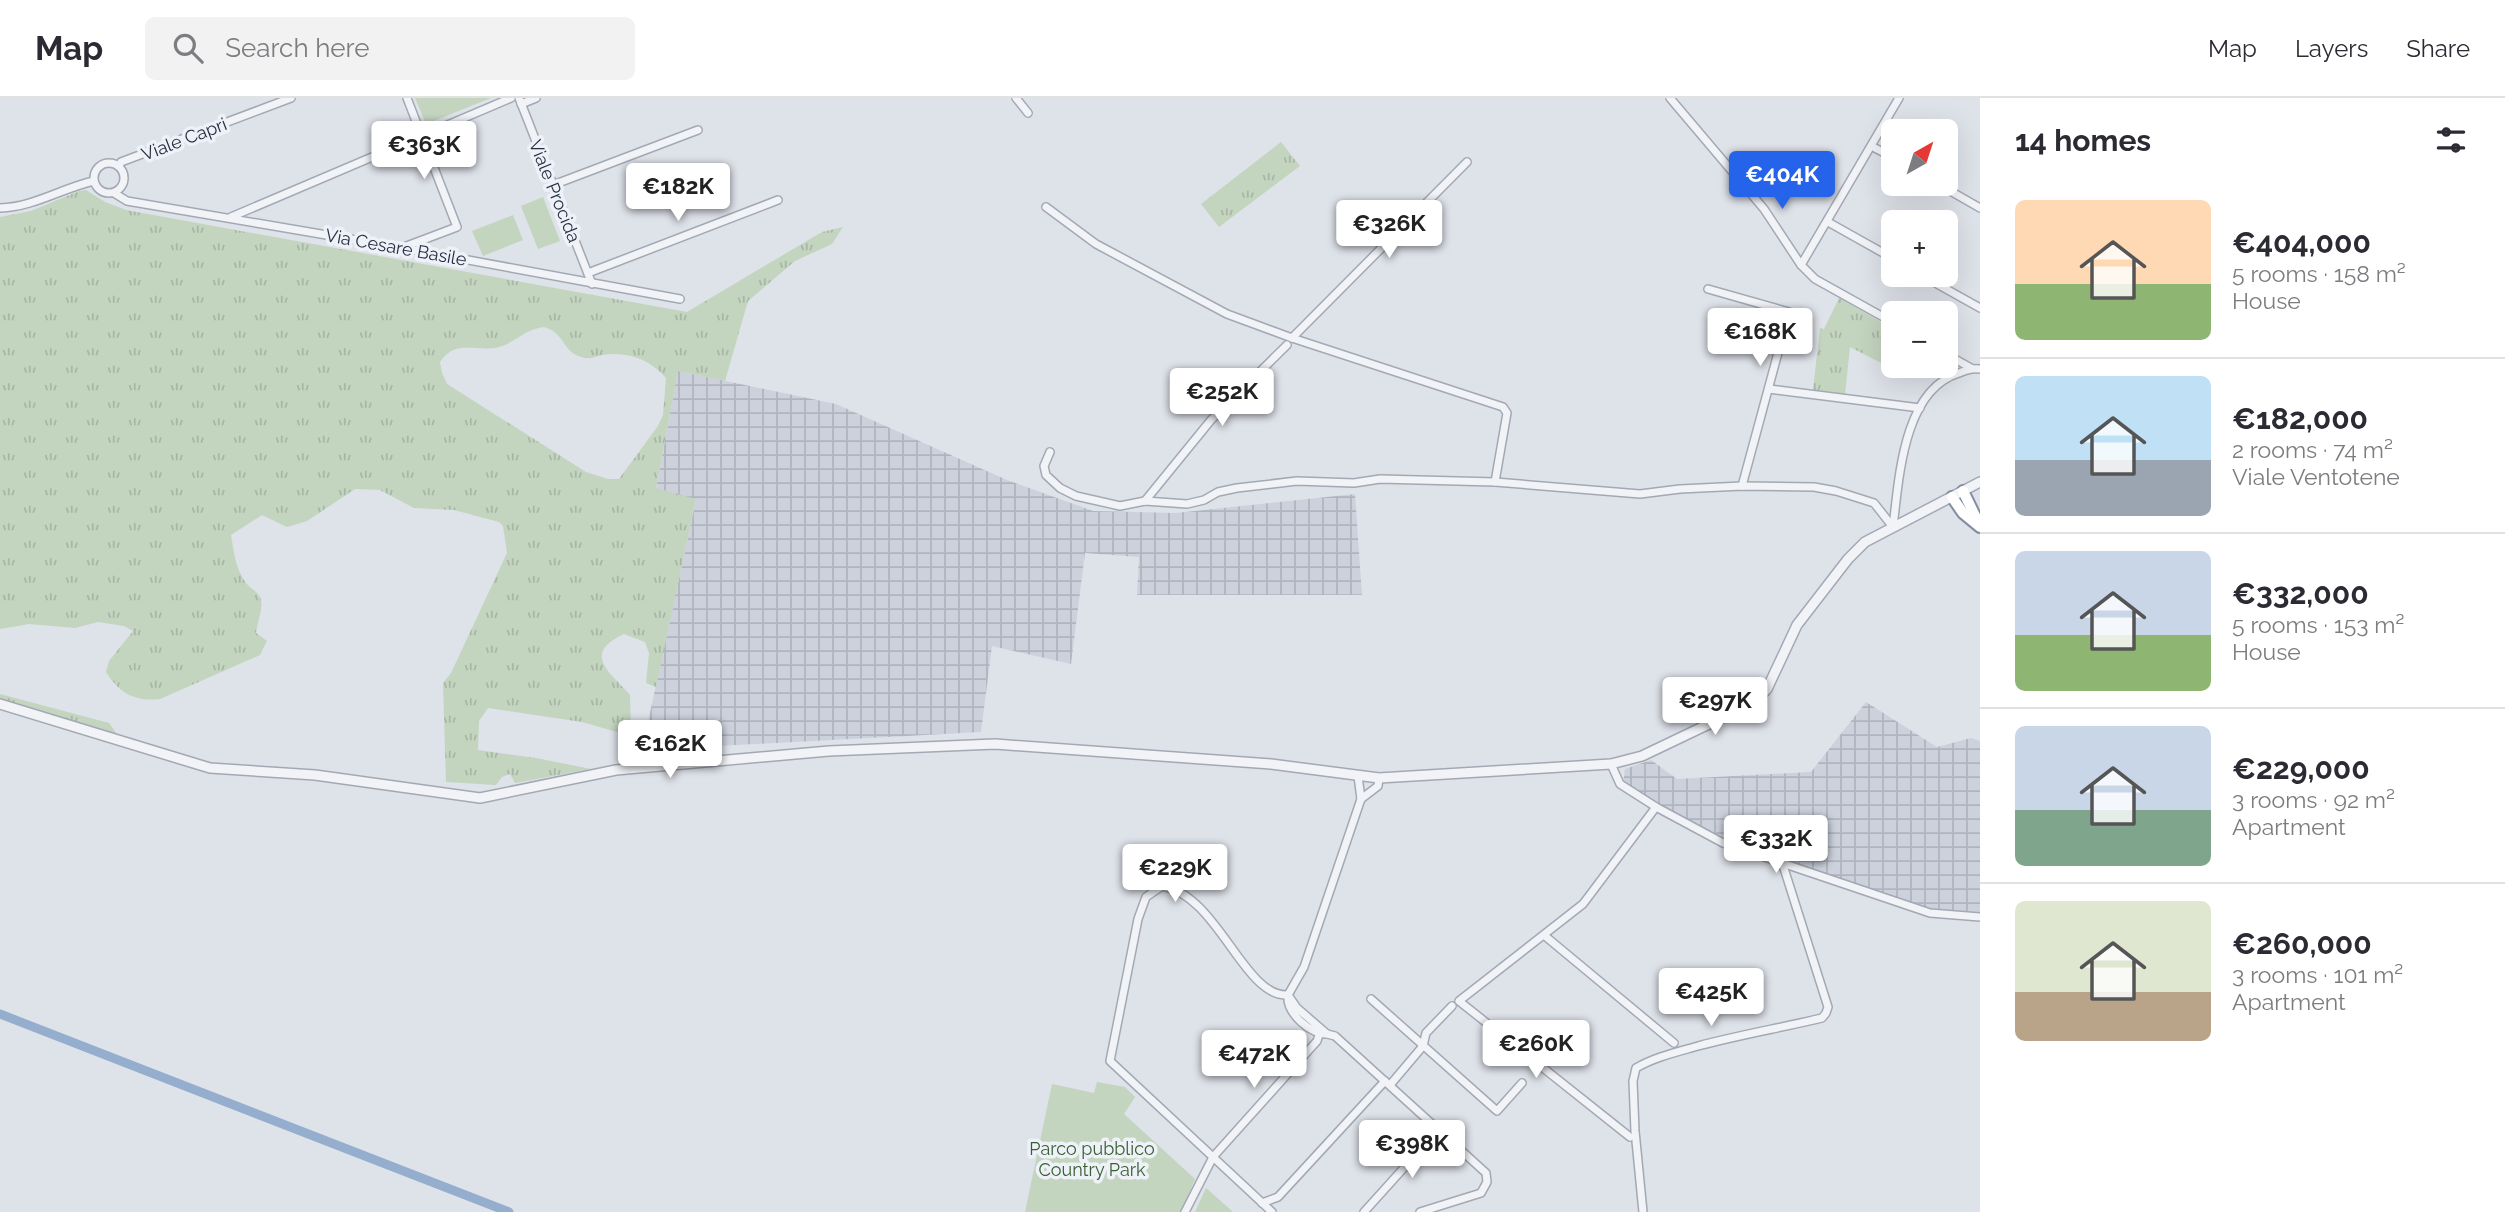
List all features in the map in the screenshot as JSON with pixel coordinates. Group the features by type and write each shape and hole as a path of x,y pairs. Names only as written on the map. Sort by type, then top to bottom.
{"highway":[{"path":"1963,491 1980,527"},
{"path":"1952,497 1963,513 1980,527"}],"street":[{"name":"Viale Capri","path":"119,166 121,162 291,98"},
{"path":"403,248 457,227 407,98"},
{"path":"229,217 511,98"},
{"path":"520,101 536,98"},
{"path":"1016,98 1028,113"},
{"path":"1670,98 1737,181 1764,209 1801,265 1815,279 1881,316"},
{"path":"1801,265 1899,98"},
{"name":"Viale Procida","path":"520,101 592,284"},
{"path":"553,185 698,130"},
{"path":"1875,148 1881,151"},
{"path":"1145,501 1211,420 1467,162"},
{"path":"110,163 119,166 124,173 124,183 114,193 100,190 94,181 95,172 101,165 110,163"},
{"path":"0,208 41,201 75,185 94,181"},
{"name":"Via Cesare Basile","path":"114,193 127,201 680,299"},
{"path":"1958,195 1980,208"},
{"path":"587,273 779,200"},
{"path":"1046,207 1106,250 1227,314 1289,342 1503,407 1507,413 1495,482"},
{"path":"1828,222 1881,252"},
{"path":"1942,287 1980,308"},
{"path":"1708,289 1789,312 1742,486"},
{"path":"1958,360 1976,369"},
{"path":"1893,527 1900,464 1910,428 1920,408 1945,377 1976,369"},
{"path":"1769,388 1920,408"},
{"path":"1051,452 1044,466 1046,475 1060,488 1076,496 1120,506 1145,501 1186,504 1237,488 1297,481 1354,483 1380,479 1495,482 1640,494 1742,486 1814,487 1874,503 1893,527"},
{"path":"0,704 210,768 315,775 480,798 616,770 829,751 995,744 1271,764 1379,778 1611,764 1642,756 1755,702 1767,689 1797,625 1833,577 1865,542 1980,482"},
{"path":"1611,764 1620,784 1723,843 1930,913 1980,917"},
{"path":"1288,995 1304,967 1361,799 1358,776"},
{"path":"1361,799 1378,786 1379,778"},
{"path":"1630,1138 1459,1001 1583,904 1656,807"},
{"path":"1643,1212 1635,1131 1633,1081 1636,1068 1648,1060 1745,1034 1822,1018 1826,1013 1828,1007 1821,981 1782,862"},
{"path":"1272,1212 1110,1061 1138,919 1146,897 1162,886 1176,888 1192,898 1248,971 1271,992 1279,996 1288,995"},
{"path":"1545,936 1674,1043"},
{"path":"1288,995 1323,1034 1335,1036 1486,1173 1487,1182 1481,1194 1420,1212"},
{"path":"1371,999 1497,1111 1522,1083"},
{"path":"1262,1203 1278,1197 1423,1046 1426,1033 1452,1006"},
{"path":"1185,1212 1213,1157 1323,1034"},
{"path":"1364,1212 1438,1130"}],"shaded area":[{"path":"678,371 836,404 1007,480 1093,511 1176,513 1355,494 1362,595 1137,595 1139,557 1085,553 1071,664 992,646 981,732 642,750 696,500 656,489"},
{"path":"1866,702 1937,747 1971,738 1980,741 1980,914 1923,907 1725,840 1658,806 1623,783 1625,769 1651,760 1677,779 1811,772"}],"green space":[{"path":"415,98 491,98 426,124"},
{"path":"1281,142 1300,166 1219,227 1201,204"},
{"path":"86,190 105,202 126,210 687,312 822,232 843,227 832,244 795,261 748,301 725,381 678,371 656,488 696,499 656,687 646,683 649,653 645,642 624,634 611,641 602,656 608,671 630,695 631,736 582,722 488,708 479,721 478,750 591,769 515,783 510,774 502,777 496,785 446,782 443,683 451,673 507,553 503,526 499,522 454,510 414,508 380,490 355,489 307,521 287,527 262,515 231,535 239,572 261,600 256,633 267,641 260,655 160,699 143,699 122,691 106,672 109,661 133,631 124,626 98,622 75,628 29,624 0,629 0,217 31,211","holes":["537,328 551,330 570,351 581,357 611,354 629,356 645,361 666,378 663,415 658,426 619,479 608,479 586,472 447,384 442,373 440,362 452,351 464,348 495,348"]},
{"path":"543,197 560,241 538,249 521,206"},
{"path":"513,215 523,240 483,256 472,231"},
{"path":"1839,298 1881,322 1881,363 1850,347 1845,394 1813,390 1820,328 1824,329"},
{"path":"0,694 109,723 119,737 0,702"},
{"name":"Parco pubblico Country Park","path":"1097,1082 1125,1087 1135,1097 1124,1114 1195,1179 1181,1212 1025,1212 1052,1084 1094,1093"},
{"name":"Parco pubblico Country Park","path":"1206,1188 1233,1212 1195,1212"}],"waterway":[{"path":"0,1014 509,1212"}]}
